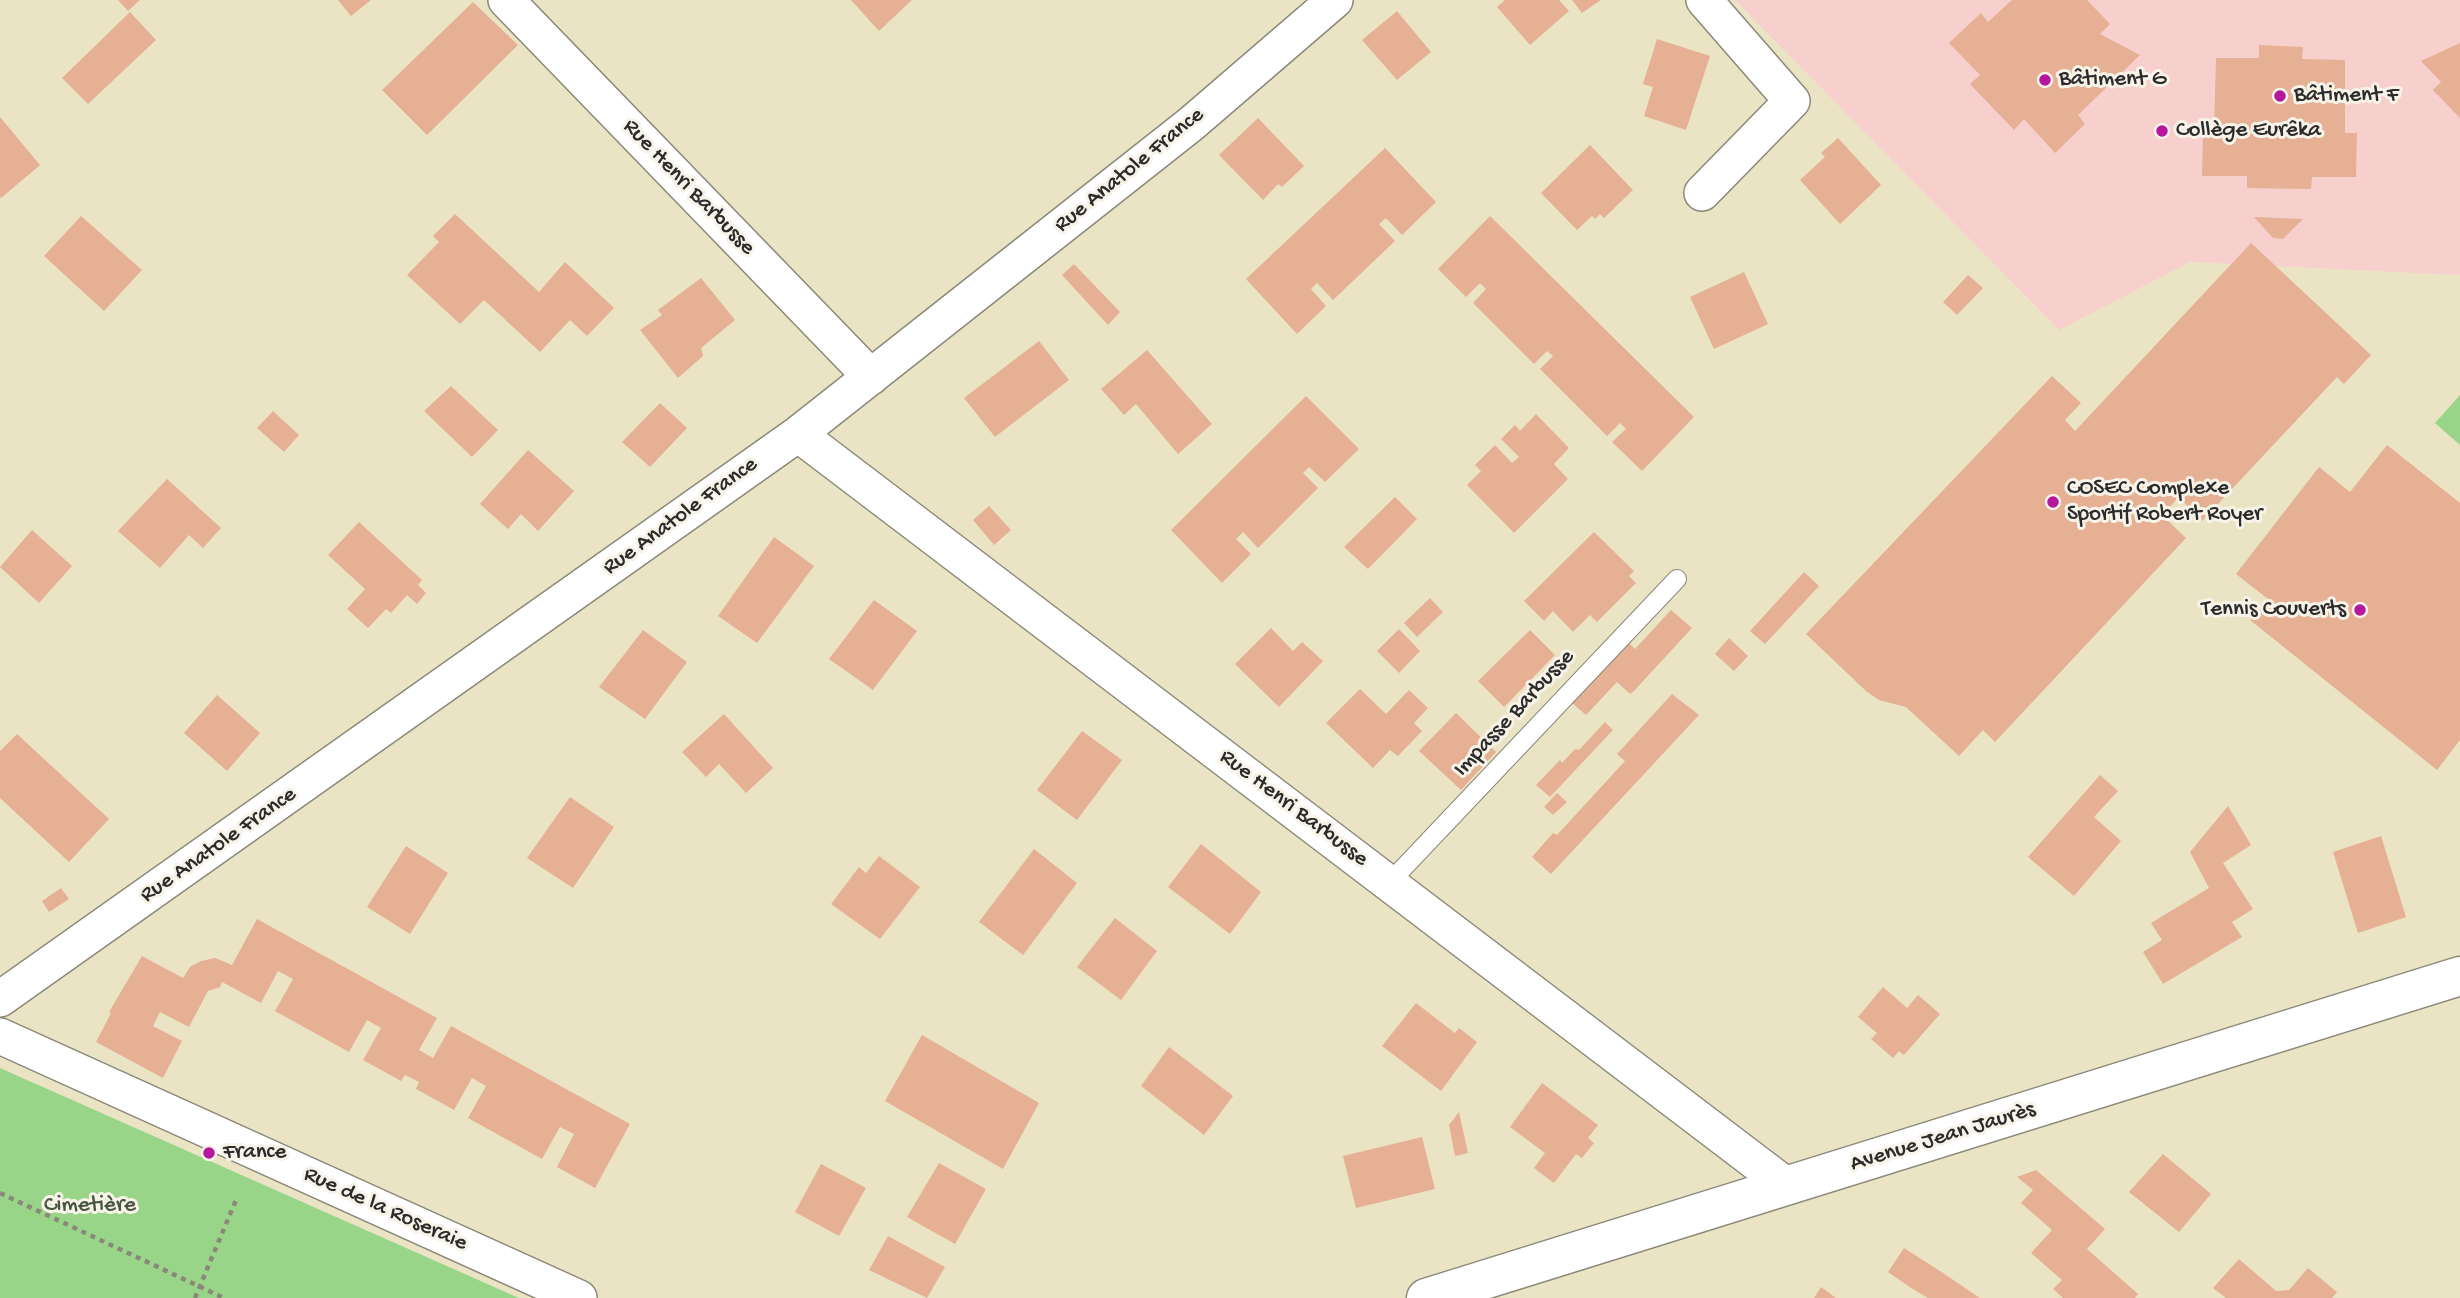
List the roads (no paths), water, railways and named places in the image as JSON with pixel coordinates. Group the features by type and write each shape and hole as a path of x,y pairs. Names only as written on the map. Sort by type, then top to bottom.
{"main road":[{"name":"Avenue Jean Jaurès","path":"1426,1298 2460,976"}],"street":[{"name":"Rue Henri Barbusse","path":"506,0 870,377"},
{"name":"Rue Anatole France","path":"0,999 798,434 1191,124 1335,0"},
{"path":"1702,193 1792,101 1704,0"},
{"name":"Rue Henri Barbusse","path":"798,434 1787,1186"},
{"name":"Rue de la Roseraie","path":"0,1036 579,1298"}],"lane":[{"name":"Impasse Barbusse","path":"1390,882 1676,579"}],"place":[{"name":"Bâtiment G","path":"2045,80"},
{"name":"Bâtiment F","path":"2280,96"},
{"name":"Collège Eurêka","path":"2162,131"},
{"name":"COSEC Complexe Sportif Robert Royer","path":"2053,502"},
{"name":"Tennis Couverts","path":"2360,610"},
{"name":"France","path":"209,1153"}],"park label":[{"name":"Cimetière","path":"90,1206"}]}
